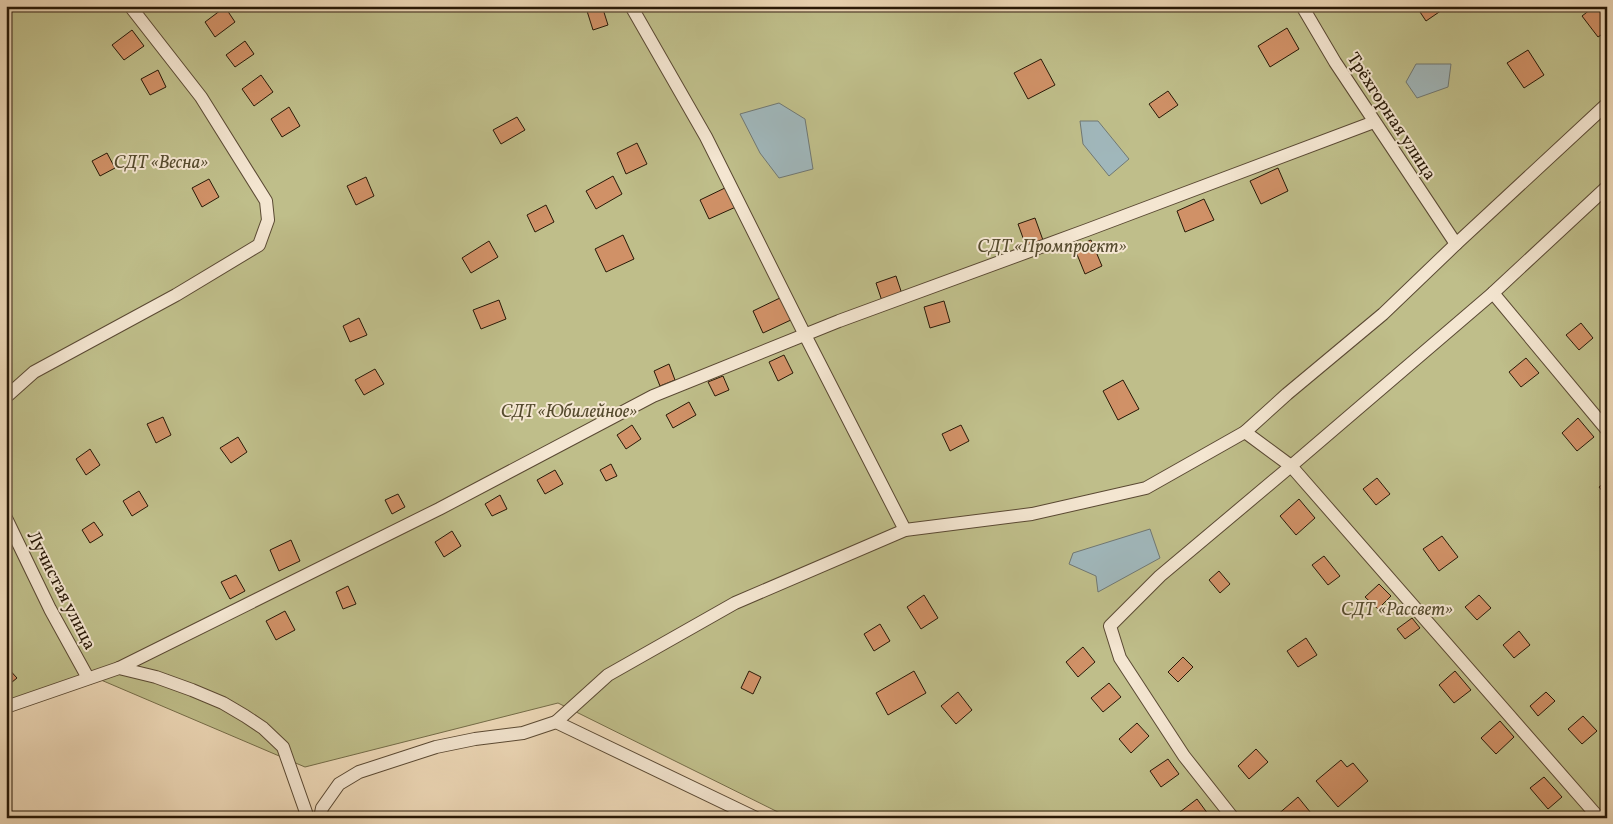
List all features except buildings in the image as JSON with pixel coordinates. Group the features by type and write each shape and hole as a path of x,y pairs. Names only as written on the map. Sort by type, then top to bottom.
{"lane":[{"path":"6,397 34,372 176,295 259,245 268,220 266,201 201,97 130,6"},
{"path":"632,6 706,137 804,335 905,530"},
{"name":"Трёхгорная улица","path":"1302,6 1335,62 1456,244"},
{"path":"320,818 322,808 339,784 359,772 436,748 476,739 523,733 556,722 608,675 735,603 905,530 1032,514 1146,488 1245,432 1287,394 1383,314 1607,104"},
{"path":"6,707 119,668 439,509 653,396 804,335 1374,122"},
{"path":"1233,818 1184,756 1120,658 1110,626 1160,576 1493,293 1607,187"},
{"path":"1493,293 1607,430"},
{"path":"1245,432 1291,466 1599,818"},
{"name":"Лучистая улица","path":"6,518 50,609 88,678"},
{"path":"119,668 156,678 222,703 263,728 283,747 308,818"},
{"path":"556,722 756,818"}],"green space":[{"path":"6,6 1607,6 1607,818 790,818 558,703 305,767 94,677 6,710"}],"water":[{"path":"1416,64 1451,64 1448,87 1417,98 1406,82"},
{"path":"779,103 805,119 813,169 779,178 760,153 740,114"},
{"path":"1080,121 1098,121 1129,159 1109,176 1083,144"},
{"path":"1150,529 1160,558 1098,592 1096,576 1069,564 1073,553"}],"park label":[{"name":"СДТ «Весна»","path":"161,162"},
{"name":"СДТ «Промпроект»","path":"1052,246"},
{"name":"СДТ «Юбилейное»","path":"569,411"},
{"name":"СДТ «Рассвет»","path":"1397,609"}]}
